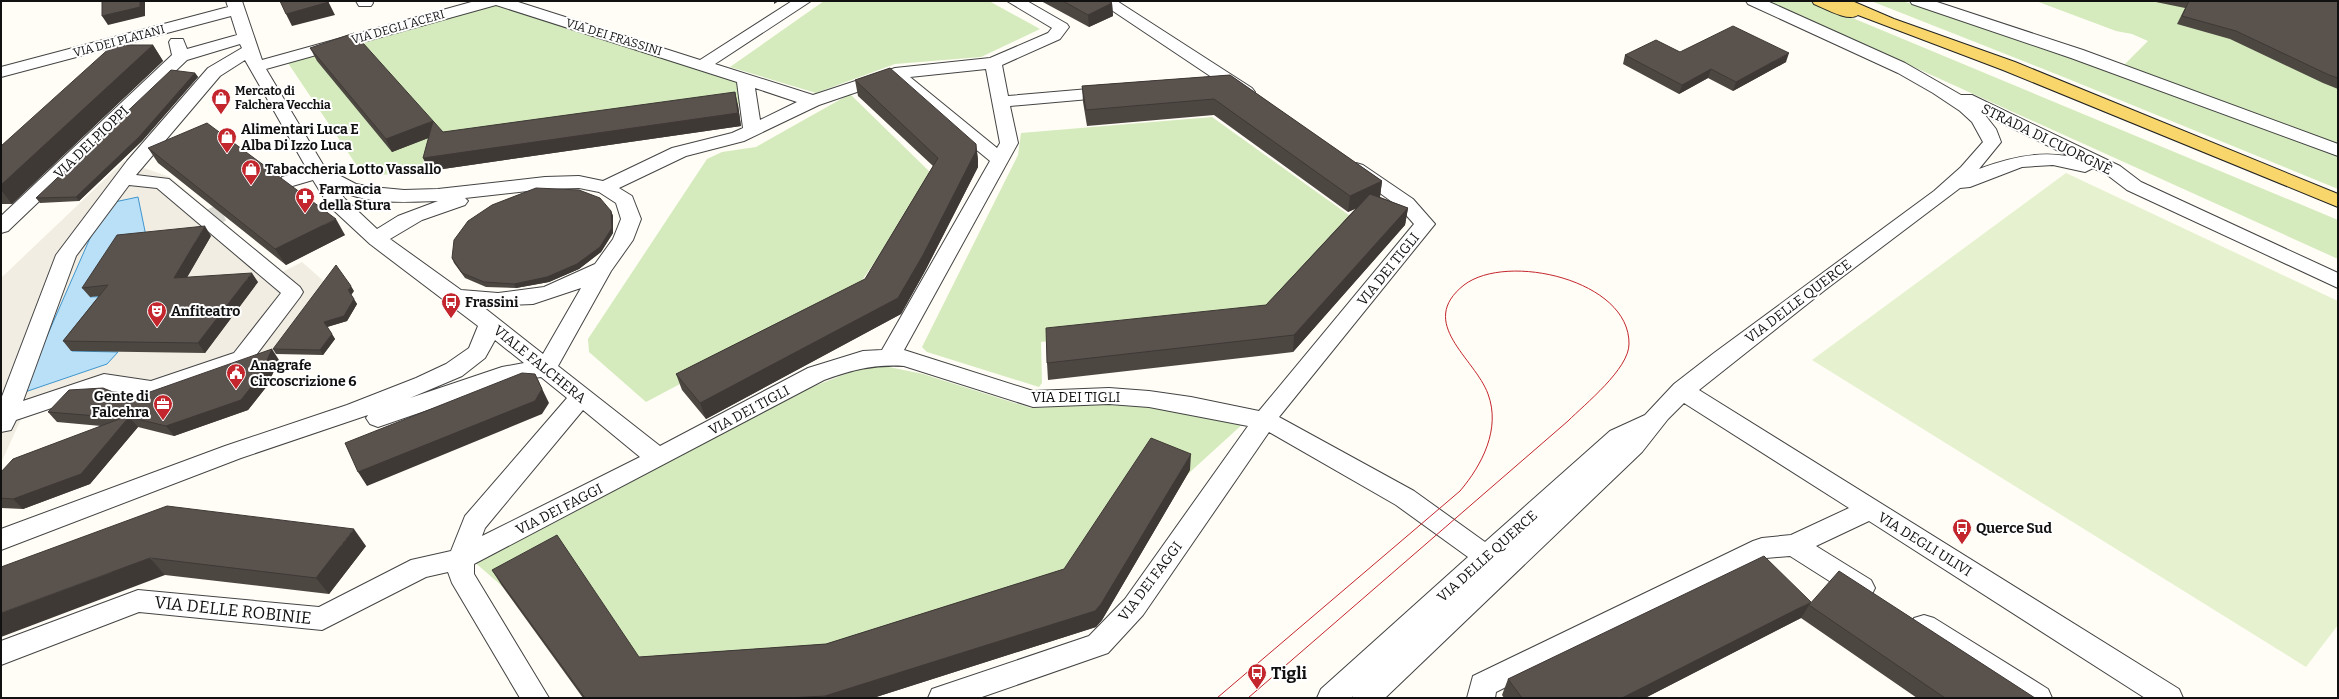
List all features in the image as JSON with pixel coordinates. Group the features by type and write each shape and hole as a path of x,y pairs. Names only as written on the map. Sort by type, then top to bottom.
{"main road":[{"path":"1820,1 1850,12 1888,22"},
{"path":"1839,1 1888,22 2009,66 2338,201"}],"street":[{"name":"VIA DEGLI ACERI","path":"181,56 250,52 493,1"},
{"name":"VIA DEI FRASSINI","path":"499,1 528,5 813,101"},
{"path":"704,65 803,1"},
{"path":"605,187 679,152 738,137 813,101 895,73 993,63 1054,36 1061,27 1015,1"},
{"path":"1106,1 1262,103"},
{"name":"STRADA DI CUORGNÈ","path":"1754,1 1899,67 2113,170 2134,186 2338,282"},
{"path":"1918,1 2070,52 2338,150"},
{"name":"VIALE FALCHERA","path":"235,6 250,52 336,202 377,240 456,297 658,458"},
{"name":"VIA DEI PLATANI","path":"1,72 173,27 235,6"},
{"path":"173,27 181,56"},
{"path":"4,422 66,255 124,179 214,72 250,52"},
{"name":"VIA DEI PIOPPI","path":"1,227 181,56"},
{"path":"889,357 1000,160 1008,143 993,63"},
{"name":"VIA DELLE QUERCE","path":"1331,698 1634,446 1650,422 1682,390 1847,262 1952,187 1976,164 1992,142 1990,132 1975,114 1958,102 1899,67"},
{"path":"895,73 1000,160"},
{"path":"745,79 752,130"},
{"path":"1206,83 1229,81"},
{"path":"1001,102 1129,90"},
{"name":"VIA DELLE QUERCE","path":"1952,187 1998,167 2048,158 2076,163 2134,186"},
{"name":"VIA DEI TIGLI","path":"1267,421 1272,410 1425,224 1406,203 1342,159"},
{"path":"289,181 318,172 351,189 372,193 404,196 438,195 545,183 579,182 605,187 625,200 632,219 623,240 602,269 546,368 505,374 364,423 342,427 310,427"},
{"path":"4,422 104,382 152,389 242,358 293,292 162,184 124,179"},
{"path":"377,240 388,230 410,217 497,188"},
{"path":"456,297 490,302 514,301 553,292 602,269"},
{"path":"1,540 233,452 310,427 394,397 454,370 477,353 486,336 490,324"},
{"name":"VIA DEI TIGLI","path":"658,458 816,374 855,361 889,357 905,358 1033,399 1109,396 1149,399 1191,404 1267,421 1320,448 1406,498 1495,563"},
{"name":"VIA DEGLI ULIVI","path":"1682,390 2169,698"},
{"path":"536,698 461,575 461,559 474,523 581,397"},
{"name":"VIA DEI FAGGI","path":"942,698 1098,645 1134,607 1261,425 1267,421"},
{"name":"VIA DEI FAGGI","path":"461,559 658,458"},
{"path":"1480,698 1483,685 1762,548 1794,545 1870,508"},
{"path":"1794,545 2038,698"},
{"name":"VIA DELLE ROBINIE","path":"1,653 138,601 322,619 420,568 461,559"},
{"name":"VIA DELLE QUERCE","path":"1366,698 1495,563"}],"green space":[{"path":"824,1 989,1 1040,29 981,57 895,64 816,93 730,67"},
{"path":"1768,1 1807,1 1843,14 2338,220 2338,259"},
{"path":"1871,1 1902,1 1972,22 2206,105 2338,156 2338,189 2061,76"},
{"path":"2036,1 2338,1 2338,146 2122,67 2148,41 2132,34 2116,31"},
{"path":"496,4 730,79 738,83 741,104 436,147 422,169 382,175 359,169 288,63"},
{"path":"850,94 934,176 854,292 646,402 589,352 588,339 707,159 722,152 756,147"},
{"path":"1212,117 1353,218 1254,320 1041,342 1042,383 1039,387 927,352 922,347 1018,155 1021,133"},
{"path":"2066,173 2338,301 2338,625 2306,667 1812,360"},
{"path":"884,366 923,374 1031,408 1121,403 1245,422 1066,585 822,660 647,673 566,552 502,586 472,560 552,524 804,390 848,373 856,367"}],"shaded area":[{"path":"124,161 170,177 282,272 302,262 327,284 269,363 139,409 78,400 21,419 1,463 1,278"}],"water":[{"path":"138,197 147,241 90,297 114,296 72,351 118,352 107,364 22,393 105,204"}],"building":[{"path":"102,1 140,1 140,7 102,16"},
{"path":"280,1 328,1 329,2 286,14"},
{"path":"1063,1 1108,1 1112,3 1088,15"},
{"path":"2189,1 2338,1 2338,78 2236,31 2182,16"},
{"path":"1733,26 1789,53 1736,82 1711,69 1682,85 1625,55 1656,40 1680,52"},
{"path":"354,33 443,132 735,92 738,113 423,158 433,121 386,139 310,48"},
{"path":"113,45 153,45 1,185 1,146"},
{"path":"890,68 976,144 976,151 923,255 898,298 700,403 676,374 865,279 938,158 855,80"},
{"path":"171,70 195,73 139,137 76,197 36,198"},
{"path":"1230,75 1382,181 1350,196 1214,99 1086,110 1082,86"},
{"path":"207,123 336,219 275,249 148,148"},
{"path":"536,188 579,190 600,198 611,211 612,228 600,247 577,264 547,277 514,284 484,282 462,273 452,258 454,240 468,221 492,205"},
{"path":"1370,194 1408,208 1294,335 1047,363 1046,328 1266,305"},
{"path":"205,226 174,278 252,273 198,343 63,341 108,285 82,288 117,235"},
{"path":"336,265 351,286 348,290 354,299 344,316 324,322 332,334 320,350 273,349"},
{"path":"272,349 260,376 241,400 166,426 129,417 81,474 13,499 1,498 1,472 13,459 122,418 48,412 69,390 103,388 130,399"},
{"path":"522,373 535,374 542,389 535,401 358,472 345,443"},
{"path":"1151,438 1191,454 1101,604 1095,611 825,696 788,698 585,698 492,570 557,535 639,657 826,644 1064,569"},
{"path":"167,506 354,529 316,578 150,558 1,613 1,567"},
{"path":"1764,556 1811,602 1622,698 1522,698 1508,679"},
{"path":"1839,571 2035,698 1945,698 1809,605"}],"tunnel":[{"path":"206,220 247,201"}],"tram line":[{"path":"1217,698 1460,491 1475,470 1487,446 1491,433 1492,420 1488,394 1453,340 1447,327 1446,313 1451,299 1464,285 1483,275 1508,271 1535,272 1563,278 1589,289 1610,303 1624,322 1629,344 1627,354 1622,364 1605,386 1568,421 1248,698"}],"place":[{"name":"Mercato di Falchera Vecchia","path":"221,115"},
{"name":"Alimentari Luca E Alba Di Izzo Luca","path":"227,154"},
{"name":"Tabaccheria Lotto Vassallo","path":"251,186"},
{"name":"Farmacia della Stura","path":"305,214"},
{"name":"Frassini","path":"451,319"},
{"name":"Anfiteatro","path":"157,328"},
{"name":"Anagrafe Circoscrizione 6","path":"236,390"},
{"name":"Gente di Falcehra","path":"163,421"},
{"name":"Querce Sud","path":"1962,545"},
{"name":"Tigli","path":"1257,690"}]}
